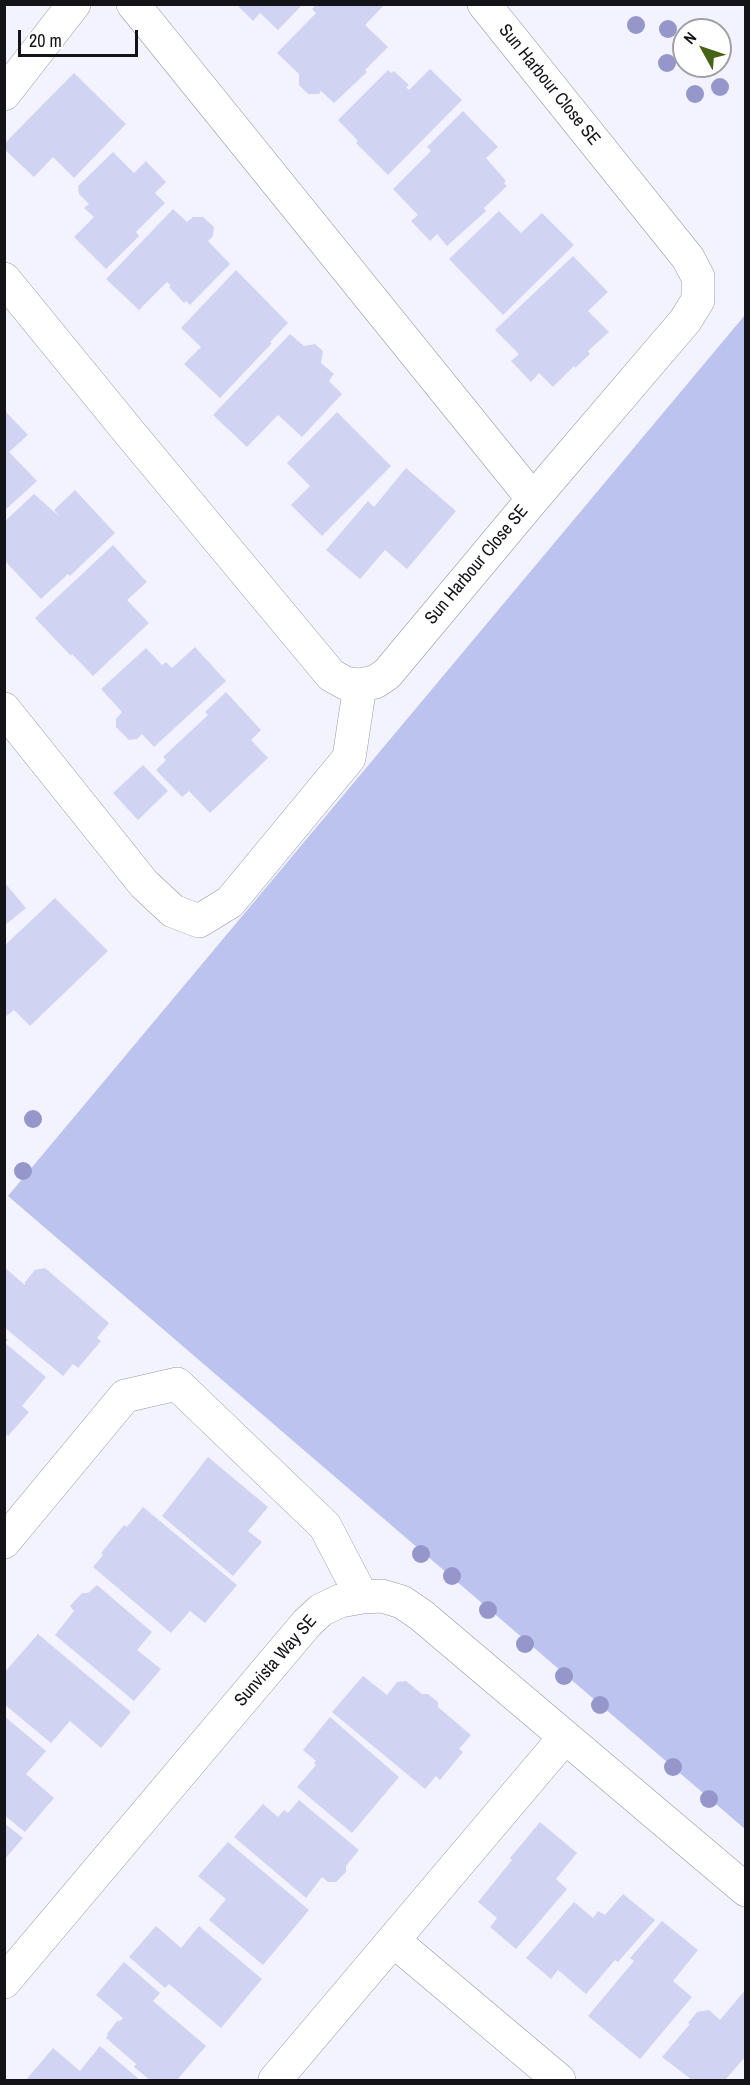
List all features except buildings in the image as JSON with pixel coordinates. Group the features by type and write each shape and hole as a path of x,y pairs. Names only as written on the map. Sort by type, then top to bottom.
{"street":[{"path":"4,94 74,4"},
{"path":"133,4 533,499"},
{"name":"Sun Harbour Close SE","path":"360,685 375,682 387,674 686,321 698,300 699,288 694,267 688,258 484,4"},
{"path":"4,279 330,675 345,683 360,685 349,758 230,902 199,921 173,911 144,884 4,709"},
{"path":"4,1542 125,1396 177,1384 325,1526 362,1597"},
{"name":"Sunvista Way SE","path":"4,1982 307,1623 321,1610 340,1601 362,1597 382,1596 402,1602 422,1615 746,1890"},
{"path":"275,2080 565,1737"},
{"path":"394,1941 560,2080"}],"shaded area":[{"path":"745,315 745,1829 8,1196"}]}
